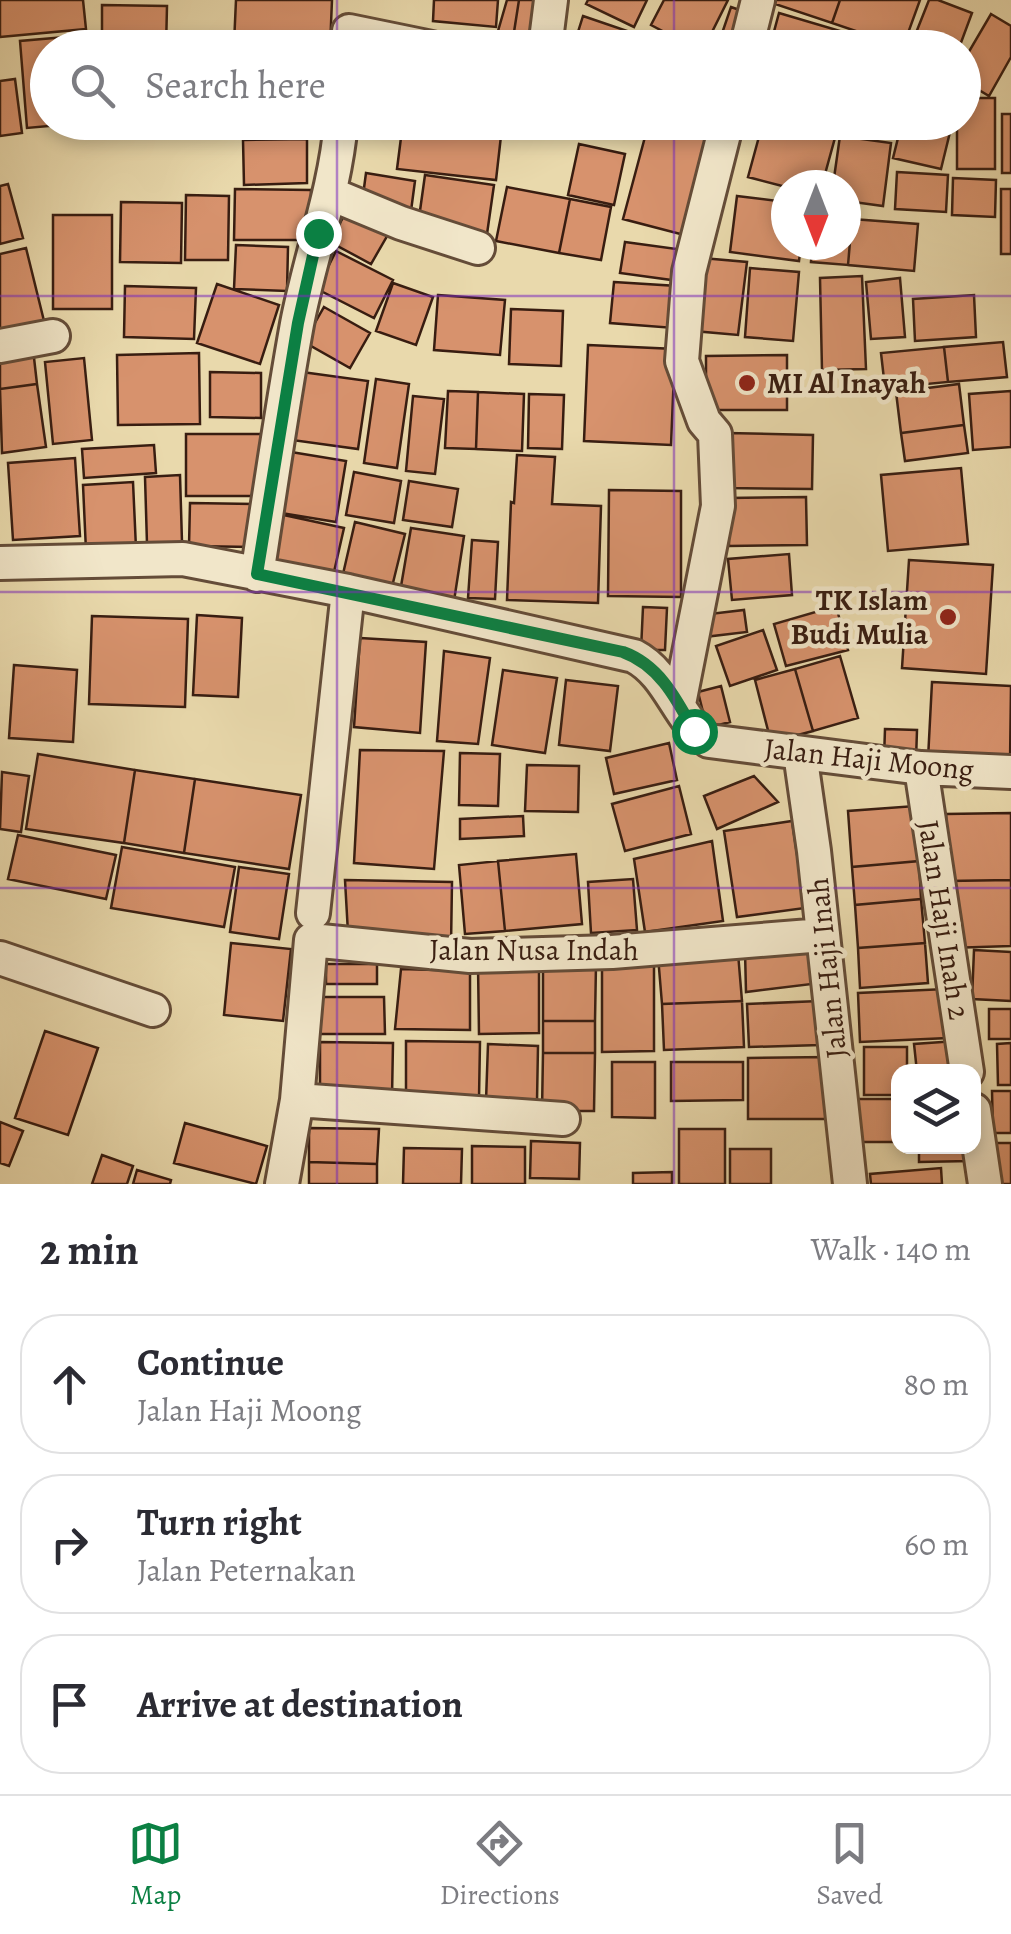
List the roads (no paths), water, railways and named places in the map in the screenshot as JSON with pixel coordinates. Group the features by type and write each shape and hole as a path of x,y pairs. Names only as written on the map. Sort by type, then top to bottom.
{"street":[{"path":"548,30 551,0"},
{"path":"750,30 758,0"},
{"path":"257,574 298,323 331,194 338,140"},
{"path":"680,704 718,506 715,434 704,421 682,361 689,272 718,140"},
{"path":"331,194 401,223 478,248"},
{"path":"0,346 53,336"},
{"name":"Jalan Haji Moong","path":"0,563 184,559 348,591 477,623 623,652 652,668 680,704 694,731 709,742 921,768 1011,772"},
{"path":"313,913 348,591"},
{"name":"Jalan Haji Inah","path":"800,754 850,1184"},
{"name":"Jalan Haji Inah 2","path":"921,768 967,1064"},
{"name":"Jalan Nusa Indah","path":"282,1184 297,1100 312,940 470,956 612,952 823,935"},
{"path":"0,958 153,1010"},
{"path":"297,1100 563,1119"},
{"path":"981,1154 985,1184"}],"place":[{"name":"MI Al Inayah","path":"747,383"},
{"name":"TK Islam Budi Mulia","path":"948,617"}]}
